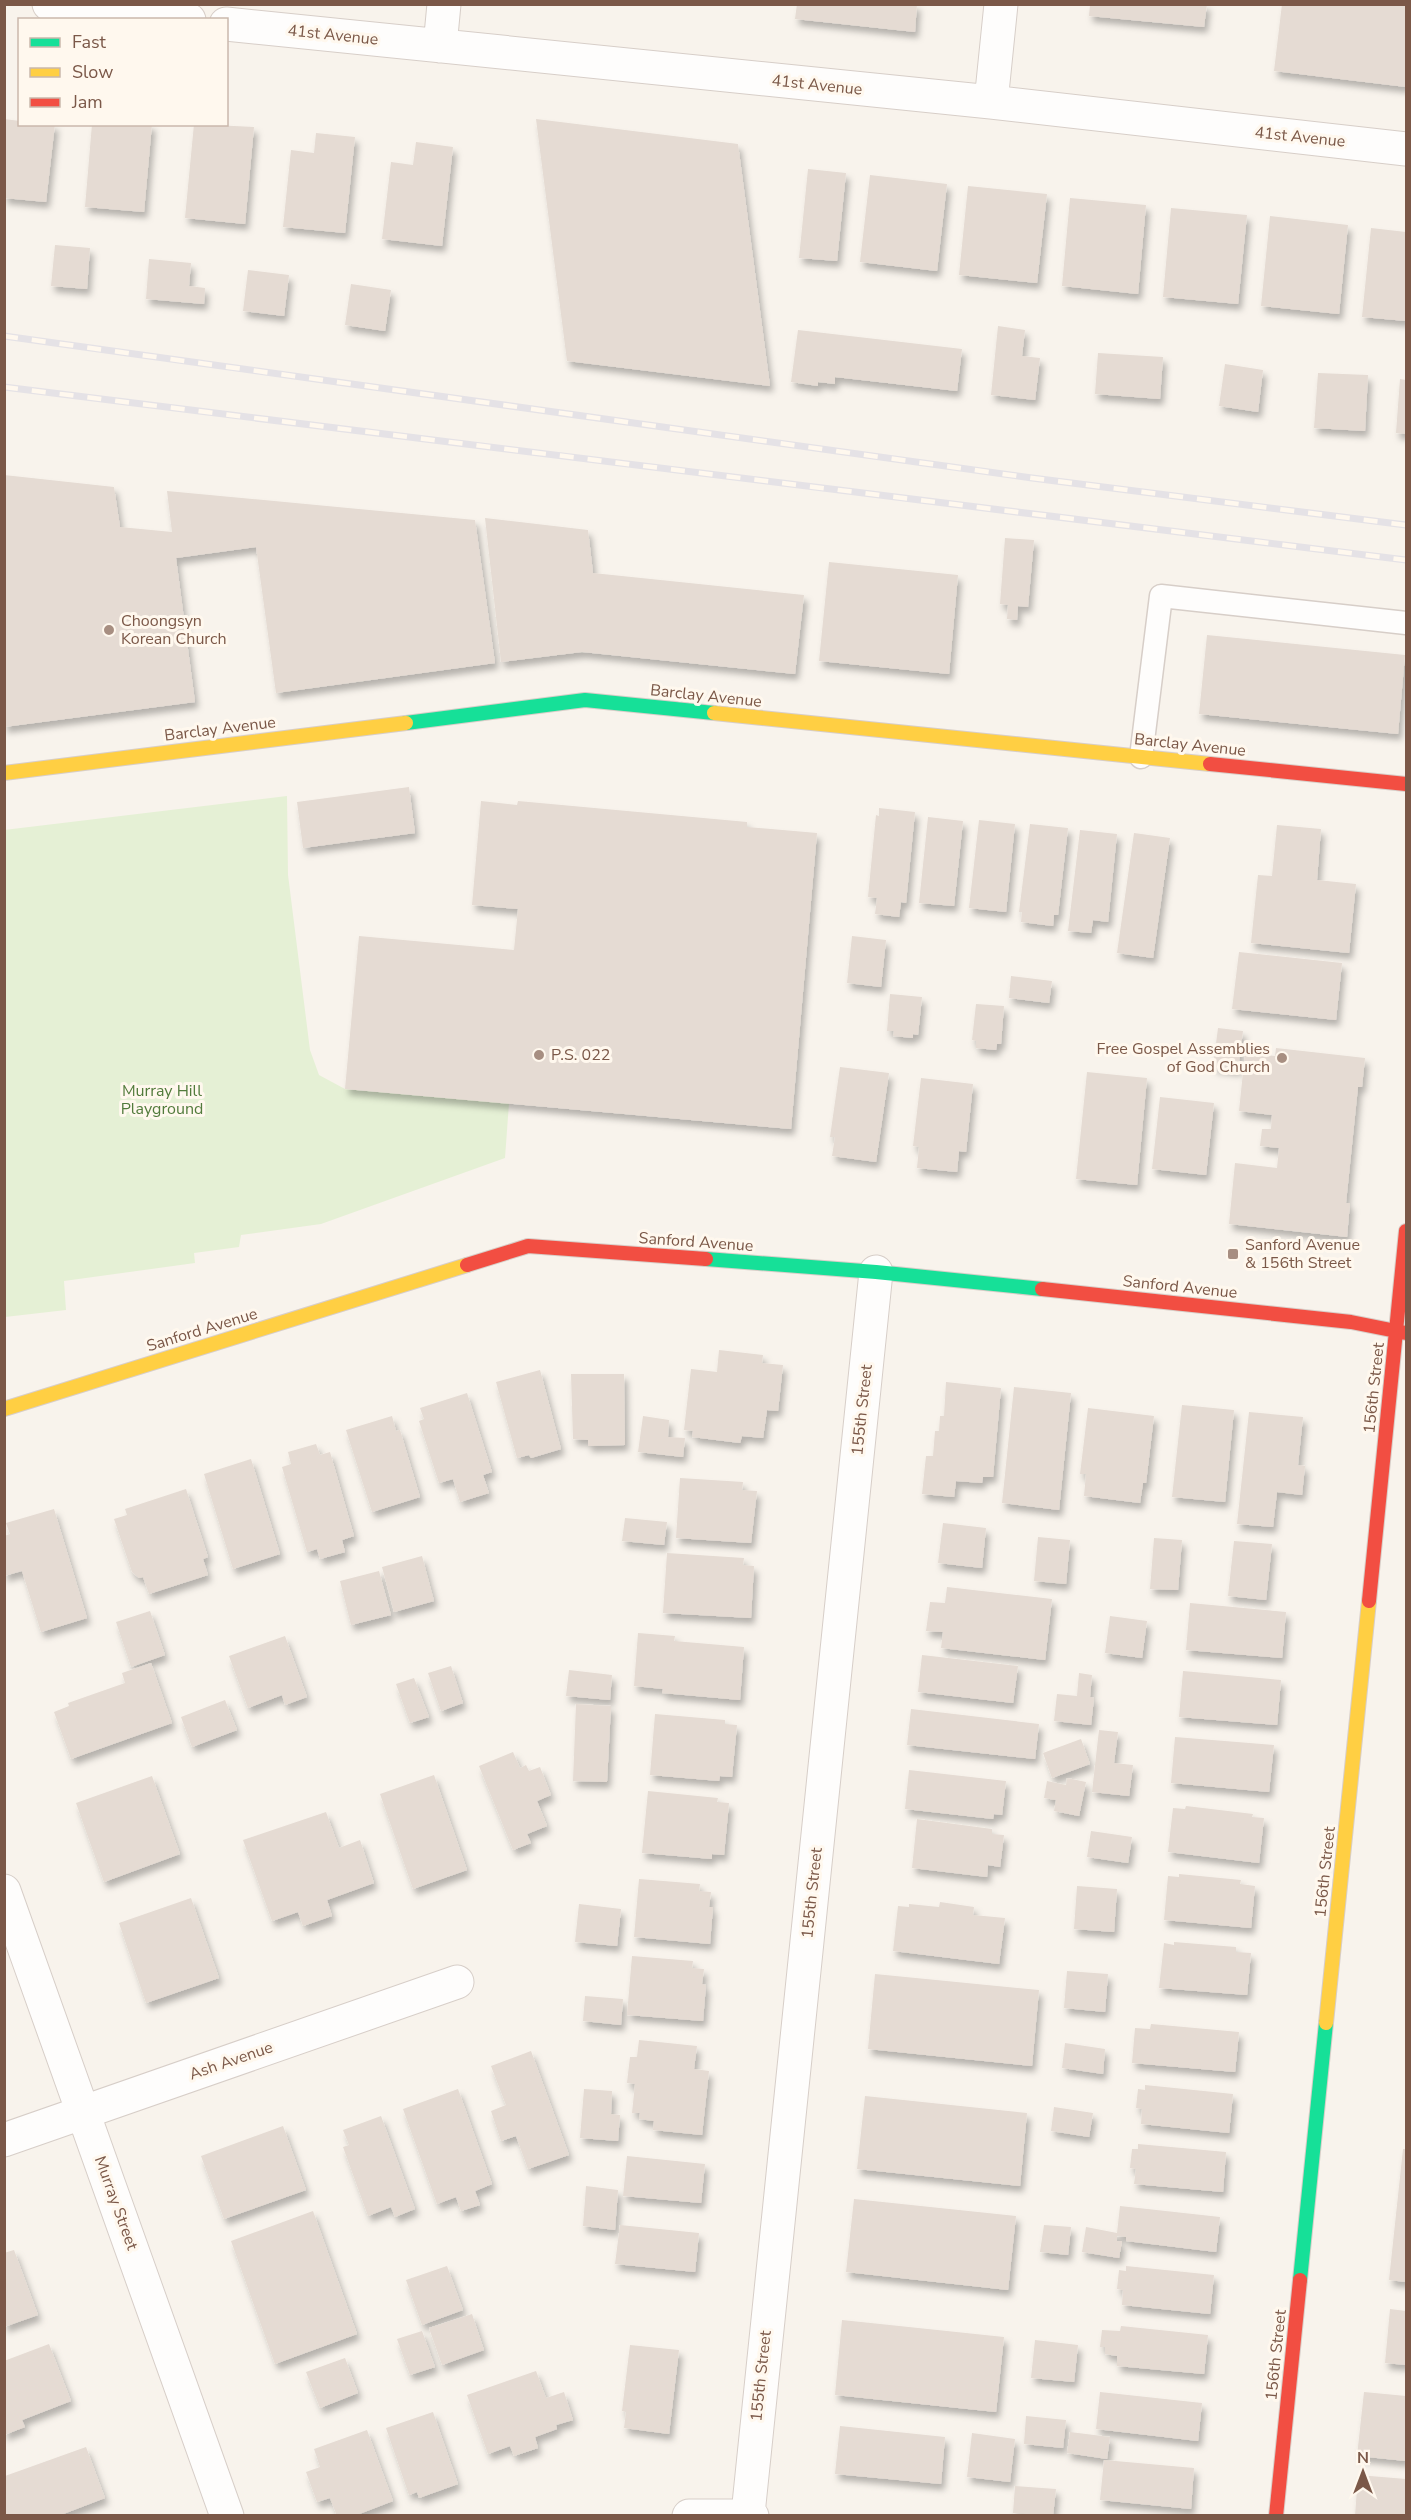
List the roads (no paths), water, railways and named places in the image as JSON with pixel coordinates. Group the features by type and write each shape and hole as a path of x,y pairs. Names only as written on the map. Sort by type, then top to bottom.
{"street":[{"path":"49,4 172,18"},
{"path":"440,46 444,4"},
{"path":"991,102 1001,4"},
{"name":"41st Avenue","path":"228,24 991,102 1407,149"},
{"name":"Barclay Avenue","path":"4,773 585,700 1407,784"},
{"name":"156th Street","path":"1276,2516 1402,1332 1407,1231"},
{"name":"Sanford Avenue","path":"4,1409 528,1246 876,1272 1351,1322 1402,1332"},
{"name":"155th Street","path":"750,2515 876,1272"},
{"name":"Murray Street","path":"4,1891 227,2516"},
{"name":"Ash Avenue","path":"4,2140 457,1982"},
{"path":"688,2516 750,2515"}],"lane":[{"path":"1141,757 1161,596 1407,623"}],"railway":[{"path":"4,336 1032,478 1406,525"},
{"path":"4,387 1406,560"}],"place":[{"name":"Choongsyn Korean Church","path":"109,630"},
{"name":"P.S. 022","path":"539,1055"},
{"name":"Free Gospel Assemblies of God Church","path":"1282,1058"},
{"name":"Sanford Avenue & 156th Street","path":"1233,1254"}],"park label":[{"name":"Murray Hill Playground","path":"162,1100"}]}
